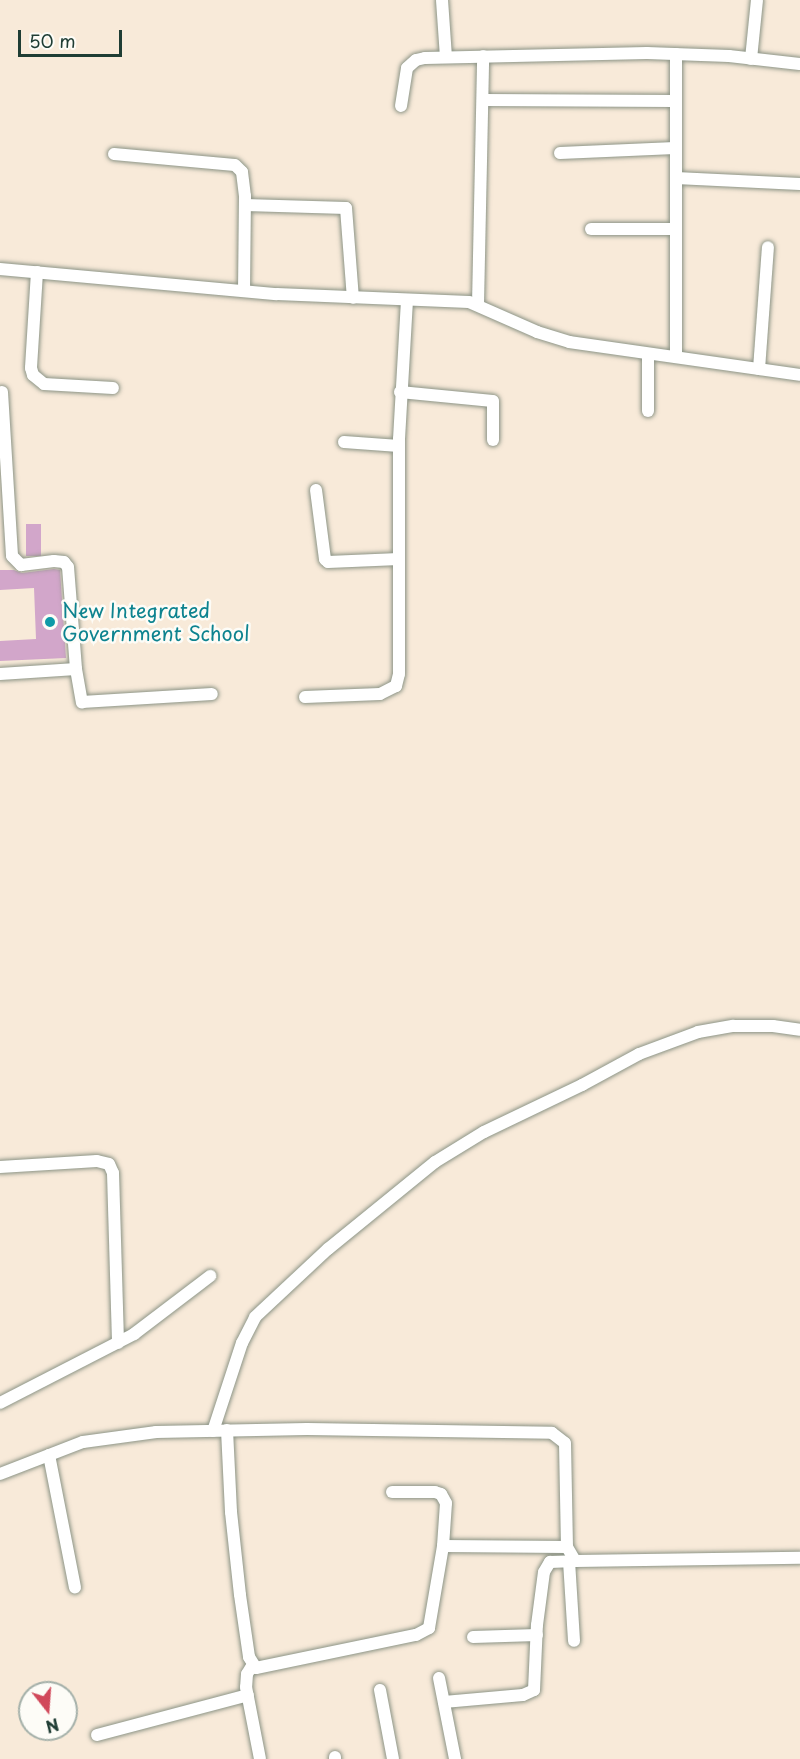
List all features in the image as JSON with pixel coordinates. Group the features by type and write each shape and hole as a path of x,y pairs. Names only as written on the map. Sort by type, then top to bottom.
{"street":[{"path":"442,0 446,57"},
{"path":"751,59 757,0"},
{"path":"401,106 407,68 411,63 425,58 676,54 800,64"},
{"path":"676,54 676,357"},
{"path":"478,304 483,56"},
{"path":"483,100 675,101"},
{"path":"560,153 675,148"},
{"path":"114,154 235,165 242,171 245,205 244,291"},
{"path":"676,178 800,184"},
{"path":"245,205 346,208 353,297"},
{"path":"591,229 676,229"},
{"path":"759,369 768,247"},
{"path":"0,268 244,291 478,304 537,332 569,342 800,375"},
{"path":"37,272 31,368 33,375 44,384 112,388"},
{"path":"304,697 380,694 396,686 399,674 400,392 407,300"},
{"path":"648,354 648,411"},
{"path":"2,392 12,556 21,565 54,561 64,562 68,567 79,697 87,704 212,694"},
{"path":"400,392 493,401 493,440"},
{"path":"344,442 399,446"},
{"path":"316,489 325,559 328,562 399,559"},
{"path":"0,674 76,669"},
{"path":"213,1431 242,1343 255,1317 328,1249 435,1162 484,1132 582,1085 639,1054 698,1032 733,1026 773,1026 800,1030"},
{"path":"0,1167 97,1161 109,1164 113,1173 118,1343"},
{"path":"0,1403 118,1343 161,1315 210,1276"},
{"path":"227,1430 232,1524 240,1595 252,1666 247,1674 248,1695 260,1759"},
{"path":"0,1474 83,1442 156,1432 227,1430 552,1433 562,1438 566,1452 567,1547 572,1561 574,1641"},
{"path":"49,1455 75,1587"},
{"path":"252,1666 265,1668 425,1632 431,1623 443,1546 446,1503 443,1496 435,1492 392,1492"},
{"path":"443,1546 567,1547"},
{"path":"444,1702 529,1694 536,1683 537,1635 546,1565 555,1560 800,1558"},
{"path":"473,1637 537,1635"},
{"path":"439,1678 455,1759"},
{"path":"380,1690 393,1759"},
{"path":"98,1736 248,1695"}],"building":[{"path":"26,524 41,524 41,556 26,556"},
{"name":"New Integrated Government School","path":"0,570 14,570 22,573 60,570 66,658 0,661 0,641 36,639 34,588 0,590"}],"place":[{"name":"New Integrated Government School","path":"50,622"}]}
